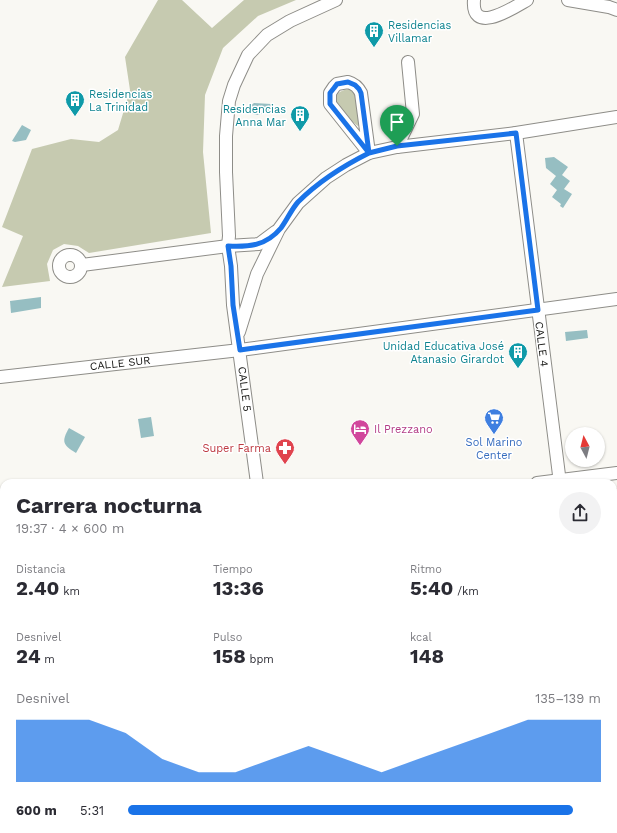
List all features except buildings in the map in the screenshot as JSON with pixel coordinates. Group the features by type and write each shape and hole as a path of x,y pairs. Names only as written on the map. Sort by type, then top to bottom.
{"street":[{"name":"CALLE 5","path":"256,479 233,305 231,266 228,246 229,236 226,172 227,118 229,102 234,86 248,56 267,35 290,21 336,0"},
{"path":"474,0 476,14 481,17 488,18 496,17 528,0"},
{"path":"568,0 609,7 617,10"},
{"path":"397,146 414,114 408,62"},
{"path":"348,82 352,83 361,93 369,153 330,104 330,93 337,84 348,82"},
{"path":"238,336 257,274 280,229 298,203 326,178 346,165 369,153 397,146 516,133 617,118"},
{"name":"CALLE 4","path":"516,133 560,479"},
{"path":"82,265 228,246 259,244 267,240 280,229"},
{"name":"CALLE SUR","path":"0,377 240,350 617,299"},
{"path":"579,479 617,473"}],"green space":[{"path":"158,0 182,0 212,28 244,0 296,0 258,16 223,48 205,95 203,152 211,233 89,253 78,246 64,244 53,250 47,264 50,281 2,287 23,236 2,227 32,149 71,139 99,142 118,130 130,90 125,57"},
{"path":"349,89 354,91 362,124 358,126 338,110 336,106 335,101 338,93"}],"water":[{"path":"254,103 271,104 274,108 272,111 257,115 253,114 250,111 250,106"},
{"path":"22,125 31,130 26,140 15,142 12,141"},
{"path":"554,157 568,167 562,175 570,181 564,189 572,194 563,208 560,206 561,204 552,197 557,190 550,184 556,176 546,168 545,158"},
{"path":"41,297 41,308 11,313 10,301"},
{"path":"587,330 588,338 566,341 565,332"},
{"path":"151,417 154,436 141,438 138,419"},
{"path":"69,428 85,437 76,453 68,448 64,440"}],"place":[{"name":"Residencias Villamar","path":"374,48"},
{"name":"Residencias La Trinidad","path":"75,117"},
{"name":"Residencias Anna Mar","path":"300,132"},
{"name":"Unidad Educativa José Atanasio Girardot","path":"518,369"},
{"name":"Sol Marino Center","path":"494,435"},
{"name":"Il Prezzano","path":"360,446"},
{"name":"Super Farma","path":"285,465"}],"route":[{"path":"397,146 369,153 330,104 330,93 337,84 348,82 352,83 361,93 369,153 326,178 298,203 280,229 267,240 259,244 228,246 231,266 233,305 240,350 538,310 516,133 397,146"}]}
